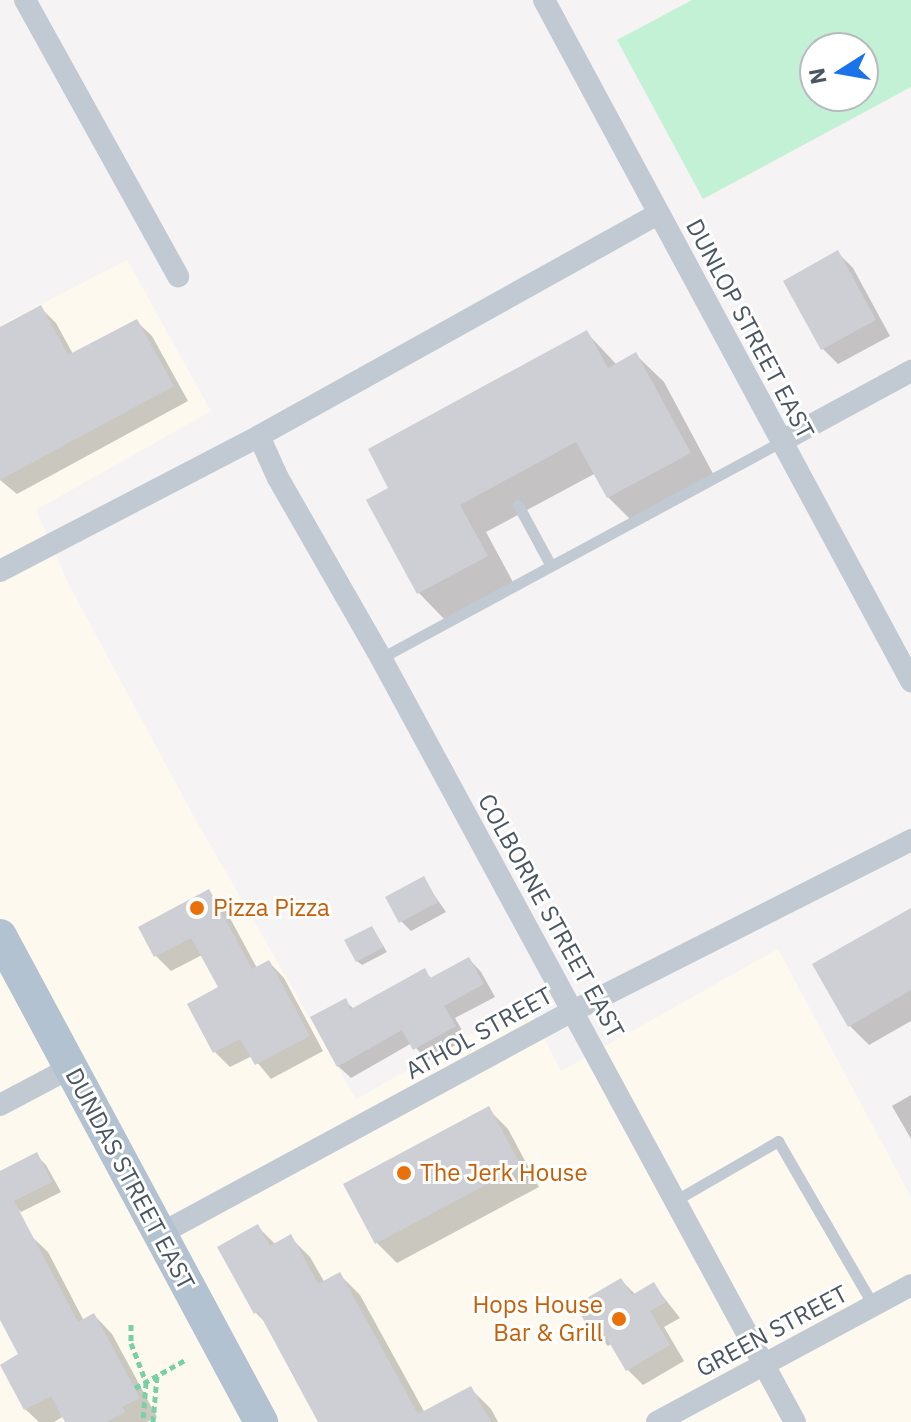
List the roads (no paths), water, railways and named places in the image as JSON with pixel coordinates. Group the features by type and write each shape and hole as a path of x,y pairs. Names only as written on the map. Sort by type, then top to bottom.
{"main road":[{"name":"DUNDAS STREET EAST","path":"0,936 160,1234 252,1419"}],"street":[{"path":"25,0 178,276"},
{"name":"DUNLOP STREET EAST","path":"544,0 911,681"},
{"path":"0,571 259,436 658,214"},
{"path":"782,441 911,371"},
{"name":"COLBORNE STREET EAST","path":"259,436 278,478 381,658 795,1422"},
{"name":"ATHOL STREET","path":"160,1234 573,1011 911,840"},
{"path":"0,1105 70,1068"},
{"name":"GREEN STREET","path":"657,1422 911,1285"}],"lane":[{"path":"381,658 782,441"},
{"path":"518,505 551,566"},
{"path":"676,1200 778,1141 873,1305"}],"place":[{"name":"Pizza Pizza","path":"197,908"},
{"name":"The Jerk House","path":"404,1173"},
{"name":"Hops House Bar & Grill","path":"619,1319"}]}
